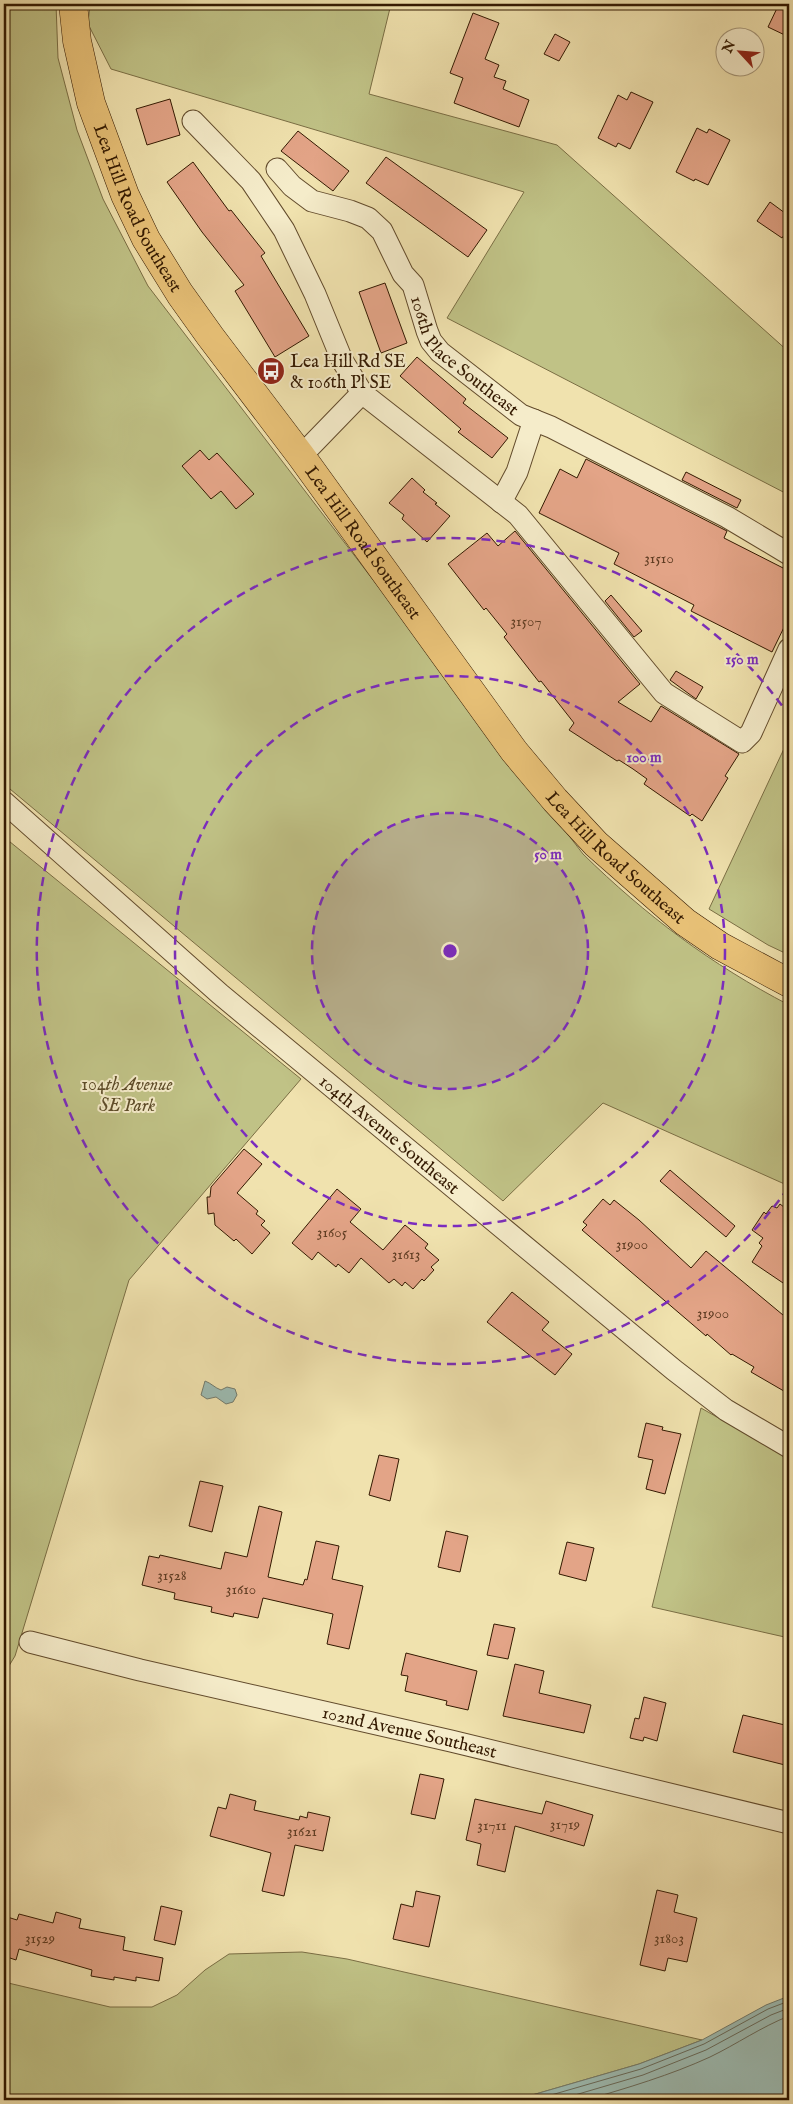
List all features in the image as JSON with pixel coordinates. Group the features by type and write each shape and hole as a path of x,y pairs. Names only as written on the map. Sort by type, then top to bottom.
{"main road":[{"name":"Lea Hill Road Southeast","path":"73,4 77,41 91,103 125,195 146,239 180,294 210,336 301,456 514,751 555,800 596,844 685,922 720,946 789,983"}],"street":[{"path":"193,121 251,181 284,230 315,294 342,360 362,393 518,515 664,693 742,742 751,734 789,649"},
{"name":"106th Place Southeast","path":"277,169 292,186 312,200 368,218 382,231 403,274 413,286 431,341 440,352 521,415 551,427 727,517 789,554"},
{"path":"301,456 362,393"},
{"name":"106th Place Southeast","path":"501,502 517,472 534,420"},
{"name":"104th Avenue Southeast","path":"4,802 220,994 666,1364 726,1410 789,1447"},
{"name":"102nd Avenue Southeast","path":"30,1642 140,1670 451,1740 789,1823"}],"green space":[{"path":"4,4 56,4 58,58 77,130 103,199 148,286 583,854 631,898 680,937 733,973 789,1005 789,1186 603,1103 503,1201 4,784"},
{"path":"90,4 391,4 369,94 557,145 789,352 789,495 447,318 524,192 111,69 88,24"},
{"path":"789,738 789,953 787,954 768,945 709,909"},
{"name":"104th Avenue SE Park","path":"4,837 301,1079 129,1280 15,1656 4,1674"},
{"path":"701,1408 789,1458 789,1638 652,1607"},
{"path":"302,1952 347,1959 702,2040 639,2064 515,2100 4,2100 4,1982 110,2007 152,2007 177,1995 205,1970 229,1954"}],"water":[{"path":"205,1381 221,1390 227,1387 235,1389 237,1395 233,1402 226,1404 216,1397 207,1399 201,1395"},
{"path":"789,1996 789,2100 515,2100 639,2064 702,2040 766,2005"}],"building":[{"path":"779,4 789,4 789,37 768,27"},
{"path":"473,13 499,23 485,59 499,65 494,77 506,81 503,89 529,100 519,127 454,103 463,78 450,73"},
{"path":"555,34 570,42 559,61 544,54"},
{"path":"631,92 653,102 630,149 618,143 616,147 598,138 618,95 627,100"},
{"path":"170,99 180,135 147,145 136,109"},
{"path":"697,128 707,133 709,129 730,140 708,185 695,179 694,181 676,172"},
{"path":"298,131 349,171 333,191 281,151"},
{"path":"386,157 487,230 468,257 366,183"},
{"path":"193,162 229,211 231,210 265,253 261,256 309,336 275,357 235,291 244,285 202,232 167,182"},
{"path":"770,202 789,216 789,227 782,238 757,221"},
{"path":"385,283 407,343 381,353 359,292"},
{"path":"417,357 466,399 463,403 508,438 492,458 458,432 461,429 400,376"},
{"path":"200,450 209,460 217,453 254,494 236,509 221,491 211,499 182,466"},
{"path":"586,459 727,531 724,538 789,571 789,617 772,652 691,611 694,605 614,564 619,553 539,513 560,469 577,478"},
{"path":"686,472 741,500 737,508 682,480"},
{"path":"412,478 425,490 423,492 437,503 435,504 450,516 427,542 402,519 404,515 389,503"},
{"path":"515,531 640,684 618,702 651,722 661,706 739,754 725,776 728,778 702,821 692,814 690,816 644,784 647,779 633,769 569,730 574,723 504,637 507,634 486,608 484,610 448,564 487,533 498,546"},
{"path":"611,595 642,631 634,637 605,601"},
{"path":"676,671 703,687 696,699 670,680"},
{"path":"244,1149 262,1164 237,1193 258,1211 256,1214 265,1221 261,1225 270,1233 252,1254 236,1239 234,1241 215,1225 214,1213 208,1214 207,1197 210,1197 211,1187"},
{"path":"670,1170 735,1226 726,1237 660,1181"},
{"path":"337,1189 361,1209 350,1222 383,1250 405,1225 428,1244 425,1248 439,1260 431,1267 434,1270 424,1281 422,1279 413,1289 405,1282 402,1286 394,1279 389,1283 361,1258 349,1273 338,1264 336,1267 318,1252 312,1260 292,1243"},
{"path":"603,1199 610,1205 614,1200 639,1220 691,1268 706,1251 789,1320 789,1394 751,1372 754,1367 731,1355 707,1334 706,1336 582,1230 587,1225 583,1222"},
{"path":"780,1204 789,1211 789,1287 752,1262 762,1246 759,1243 763,1238 752,1230 764,1212 766,1214 772,1206 777,1208"},
{"path":"512,1292 549,1322 542,1330 572,1354 555,1375 487,1322"},
{"path":"646,1423 663,1427 662,1430 681,1434 665,1494 646,1489 653,1460 638,1457"},
{"path":"379,1455 399,1459 390,1501 369,1495"},
{"path":"200,1481 223,1486 212,1532 189,1526"},
{"path":"259,1506 282,1512 268,1577 303,1585 305,1579 307,1580 316,1541 339,1546 332,1579 363,1586 349,1649 327,1644 333,1614 263,1598 258,1618 234,1613 233,1617 211,1612 212,1607 174,1599 175,1593 142,1585 149,1556 159,1558 160,1555 221,1569 225,1552 247,1557"},
{"path":"446,1531 468,1536 460,1572 438,1567"},
{"path":"567,1542 594,1548 586,1581 559,1574"},
{"path":"494,1624 515,1628 508,1659 487,1655"},
{"path":"406,1653 477,1671 468,1710 446,1705 447,1701 405,1691 408,1676 401,1675"},
{"path":"515,1664 544,1671 539,1693 591,1705 584,1733 503,1716"},
{"path":"644,1697 666,1703 657,1741 644,1737 643,1741 630,1738 635,1718 639,1719"},
{"path":"743,1715 789,1726 789,1766 733,1752"},
{"path":"420,1774 444,1779 435,1819 411,1814"},
{"path":"230,1794 256,1801 254,1810 299,1820 300,1816 307,1818 308,1812 330,1817 323,1851 295,1845 284,1896 262,1891 271,1853 210,1836 218,1807 226,1809"},
{"path":"475,1799 542,1814 546,1801 593,1815 584,1846 515,1826 505,1872 477,1865 481,1844 466,1840"},
{"path":"657,1890 678,1895 674,1912 697,1918 687,1962 668,1958 665,1971 640,1965"},
{"path":"416,1891 440,1896 429,1947 393,1939 401,1904 413,1907"},
{"path":"161,1906 182,1911 175,1945 154,1940"},
{"path":"56,1912 81,1919 79,1928 125,1937 123,1950 163,1958 159,1981 136,1977 136,1981 114,1977 114,1980 91,1976 92,1970 19,1949 16,1960 4,1956 4,1916 17,1920 19,1914 53,1923"}],"place":[{"name":"Lea Hill Rd SE & 106th Pl SE","path":"271,371"}]}
